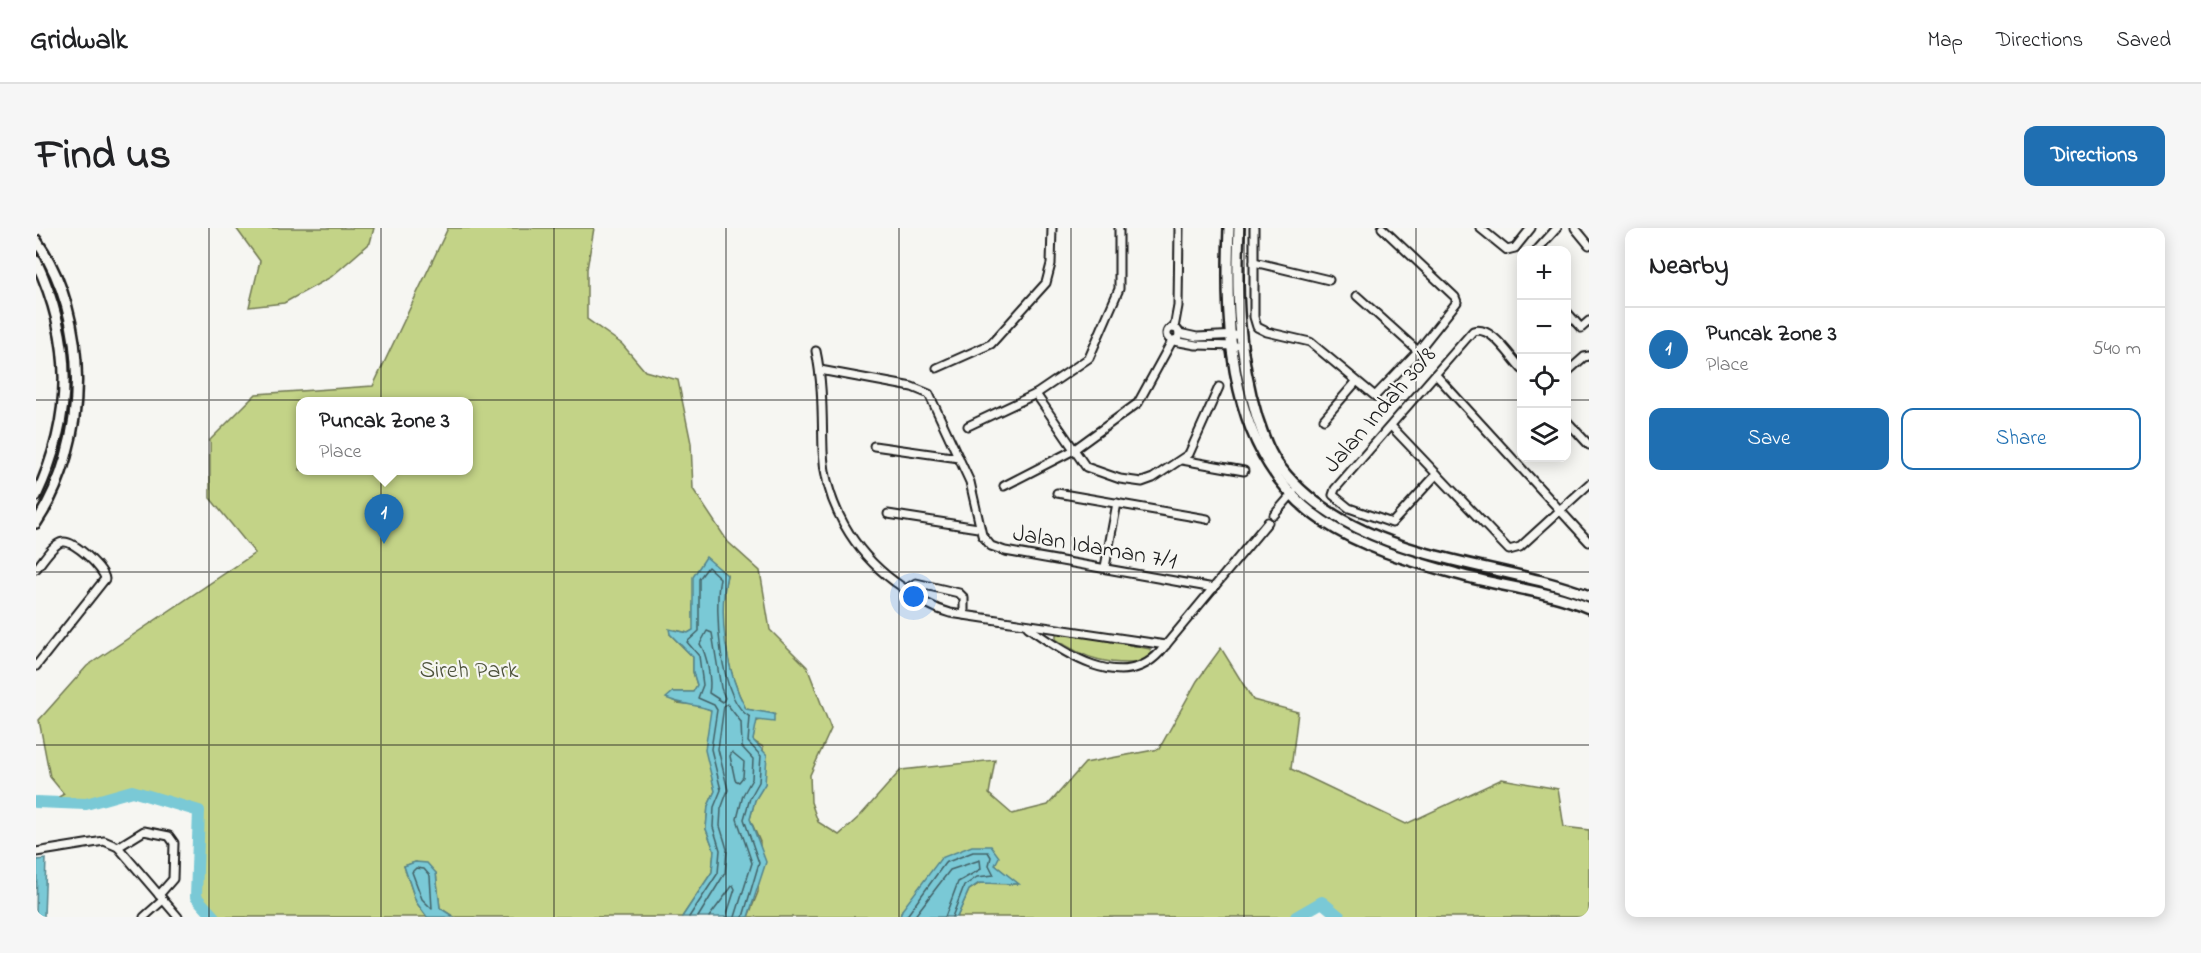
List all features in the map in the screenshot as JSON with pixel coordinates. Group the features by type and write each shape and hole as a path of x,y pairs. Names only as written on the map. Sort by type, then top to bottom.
{"main road":[{"path":"1229,228 1227,286 1237,346 1269,450 1280,468 1329,512 1382,540 1489,571 1589,591"},
{"path":"1235,335 1239,228"},
{"path":"36,240 58,278 67,304 76,361 73,416 67,448 46,508 36,523"},
{"path":"36,261 55,307 62,338 65,384 56,445 36,496"},
{"path":"1237,346 1240,396 1250,427 1272,473 1291,495 1322,521 1380,550 1488,583 1557,596 1589,608"},
{"path":"1561,585 1589,596"}],"street":[{"path":"937,368 991,344 1046,283 1052,264 1052,228"},
{"path":"968,426 1036,394 1089,358 1119,289 1119,228"},
{"path":"1004,486 1072,451 1138,404 1173,341 1179,337 1177,330 1179,228"},
{"path":"1254,228 1254,317 1257,327 1267,332 1310,342 1370,394 1380,393 1418,351 1456,302 1455,297 1382,228"},
{"path":"1480,228 1504,249 1510,250 1531,228"},
{"path":"1541,246 1557,228"},
{"path":"1575,228 1589,245"},
{"path":"1254,262 1329,280"},
{"path":"1357,296 1418,351"},
{"path":"1571,317 1581,328 1589,321"},
{"path":"1235,335 1197,337 1177,330 1166,333 1173,341 1196,345 1237,346"},
{"name":"Jalan Indah 30/8","path":"1437,474 1395,521 1363,514 1338,502 1333,491 1473,332 1484,330 1517,365"},
{"path":"816,351 820,370 824,460 832,499 842,522 864,554 906,589 936,609 1026,625 1166,645"},
{"path":"1571,369 1589,356"},
{"name":"Jalan Idaman 7/1","path":"820,370 921,389 929,394 960,458 972,489 978,528 985,540 996,548 1214,588"},
{"path":"1436,375 1589,542"},
{"path":"1324,419 1356,382"},
{"path":"1036,394 1072,451 1091,470 1142,482 1182,460 1194,446 1219,387"},
{"path":"1571,425 1589,445"},
{"path":"1391,426 1505,549 1513,550 1520,547 1589,484"},
{"path":"874,446 960,458"},
{"path":"1182,460 1244,471"},
{"path":"1274,515 1298,486"},
{"path":"1057,493 1207,519"},
{"path":"1105,567 1117,503"},
{"path":"888,514 978,528"},
{"path":"1026,625 1049,643 1085,663 1117,668 1147,663 1166,645 1268,522"},
{"path":"36,569 60,542 72,544 102,570 105,579 36,666"},
{"path":"906,589 916,584 959,593 964,598 964,615"},
{"path":"1049,643 1054,629"},
{"path":"118,847 144,831 169,836 174,843 173,879 144,917"},
{"path":"36,852 104,841 118,847 178,917"}],"green space":[{"path":"236,228 374,228 370,243 331,277 284,303 249,307 260,261"},
{"name":"Sireh Park","path":"448,228 594,228 587,269 587,319 622,344 645,371 678,380 691,443 693,489 728,542 760,571 770,630 807,667 831,729 810,775 811,802 818,822 839,835 860,816 901,770 995,760 989,794 1012,814 1048,805 1085,763 1159,749 1197,681 1221,648 1253,700 1298,712 1291,769 1406,824 1502,779 1558,789 1564,827 1589,830 1589,917 1340,917 1322,902 1296,917 957,917 969,890 980,883 1017,884 995,865 902,910 900,917 748,917 758,892 760,842 750,819 755,800 765,783 763,747 753,741 755,722 774,715 746,709 733,678 723,625 727,575 693,605 694,630 688,633 676,630 670,634 693,657 693,672 697,685 693,692 673,692 677,703 698,705 711,710 711,772 715,791 708,806 706,829 714,850 712,872 682,917 454,917 440,908 436,873 416,862 404,866 416,902 427,917 214,917 196,897 198,811 132,791 86,804 48,803 64,794 50,777 39,720 87,666 255,553 210,498 210,440 256,394 373,386"},
{"path":"1060,632 1150,649 1152,655 1145,662 1109,662 1077,652 1067,646 1056,639 1056,634"}],"water":[{"path":"706,557 727,575 723,608 724,626 729,661 739,694 746,709 774,714 774,722 757,720 753,740 767,755 765,784 755,800 750,819 766,862 748,917 682,917 712,872 714,850 706,829 708,806 715,791 705,750 711,710 666,698 673,692 693,692 697,685 693,672 693,657 670,634 669,629 688,633 693,630 693,577"},
{"path":"972,846 991,846 999,857 995,865 1019,884 979,883 969,890 957,917 900,917 902,910 941,858"},
{"path":"46,859 44,917 36,917 37,860"},
{"path":"415,862 427,863 436,873 440,908 454,917 427,917 416,902 404,866"}],"waterway":[{"path":"36,802 86,804 132,791 199,811 196,897 214,917"},
{"path":"1296,917 1322,902 1340,917"}],"place":[{"name":"Puncak Zone 3","path":"384,544"}]}
